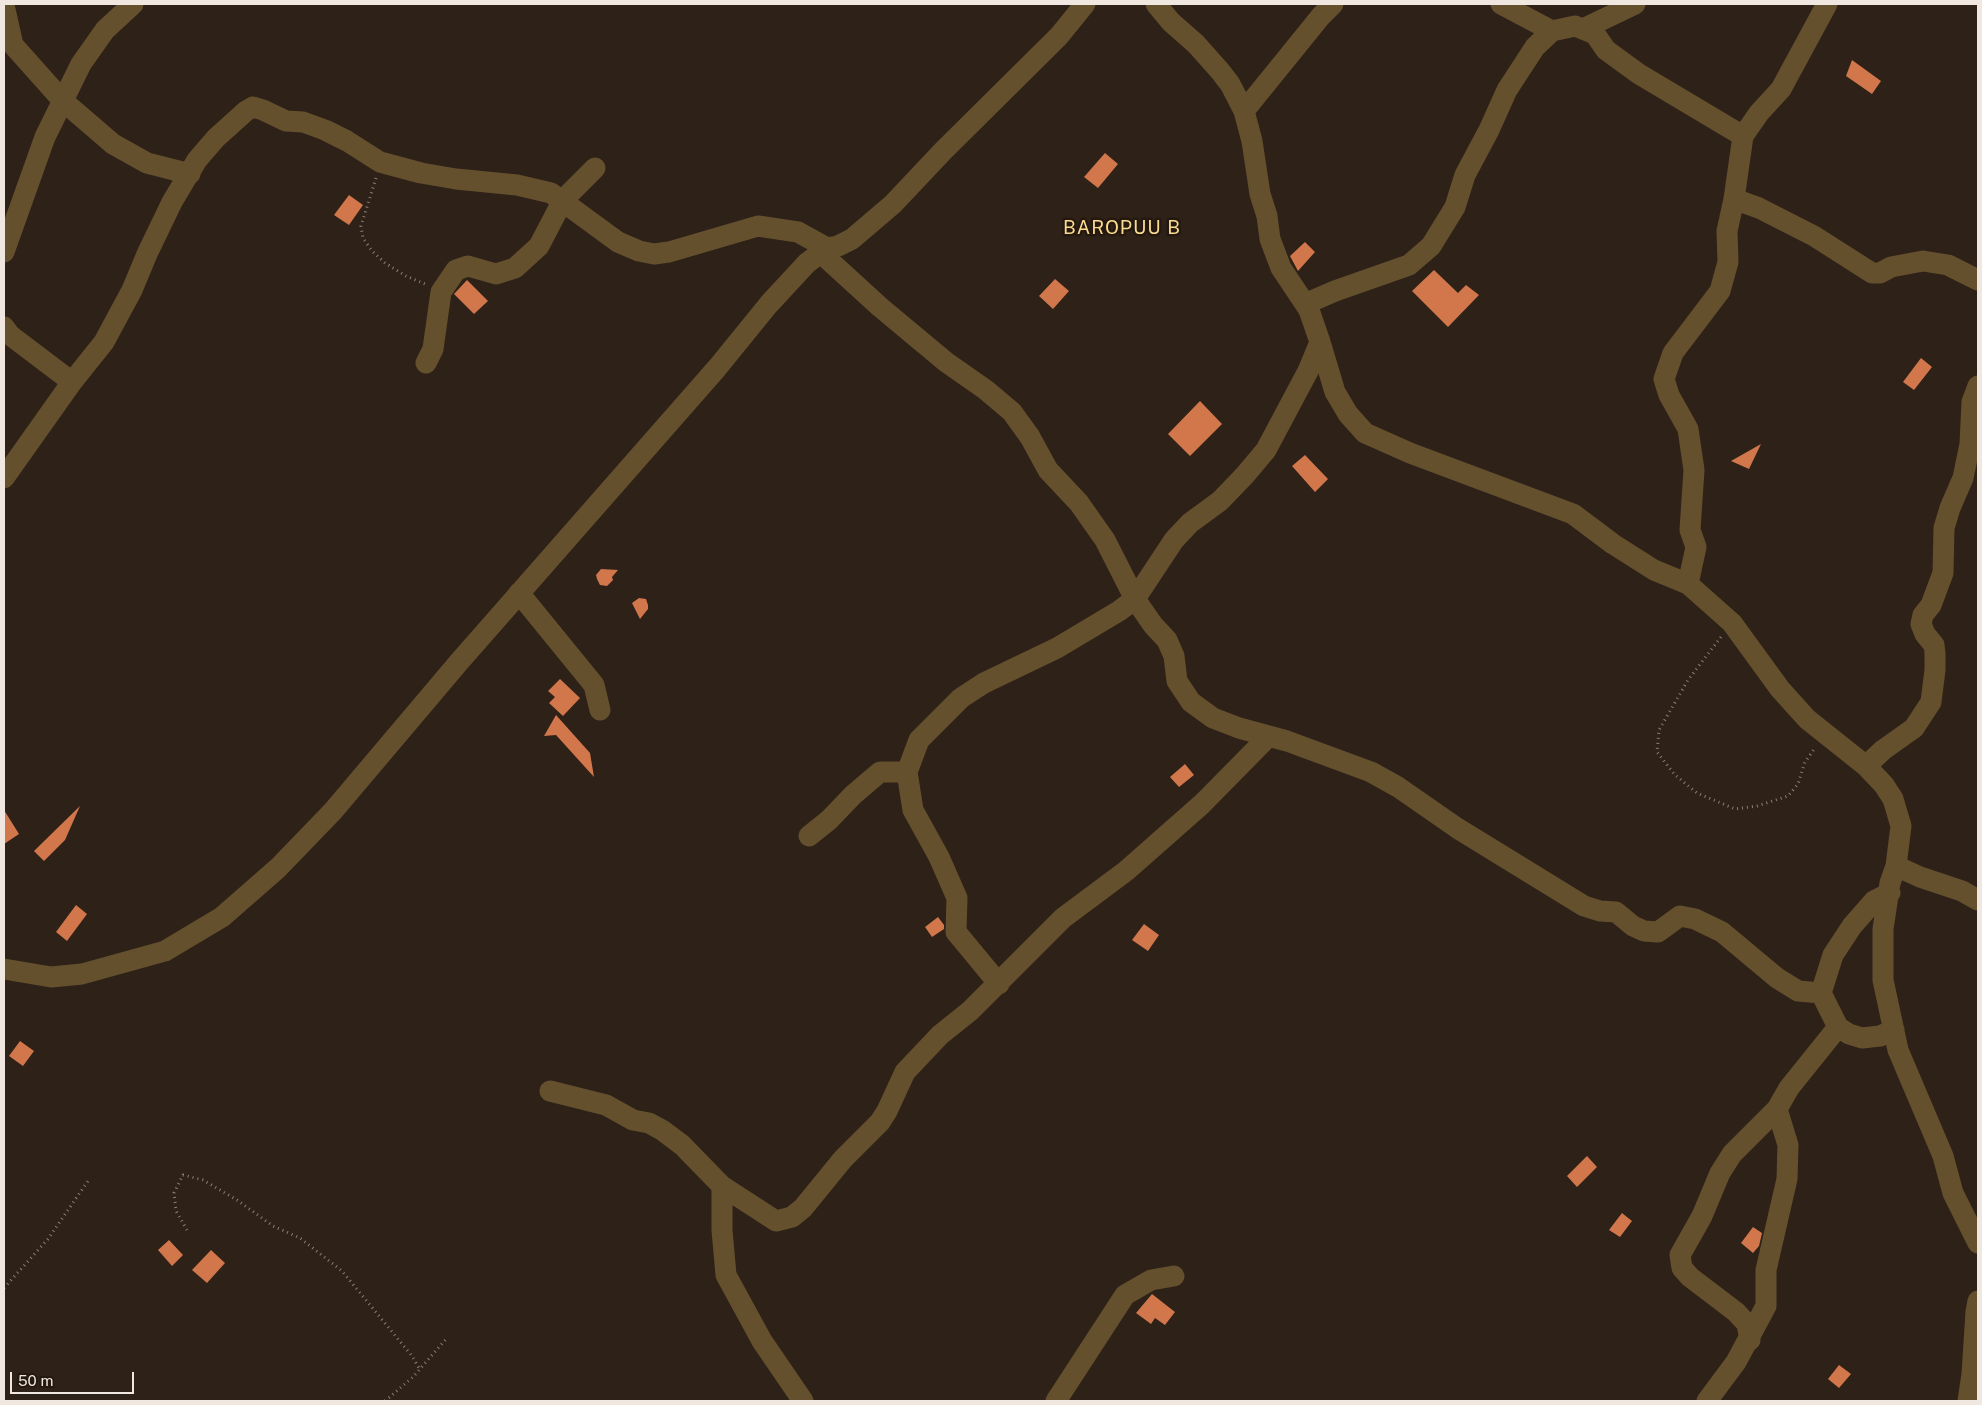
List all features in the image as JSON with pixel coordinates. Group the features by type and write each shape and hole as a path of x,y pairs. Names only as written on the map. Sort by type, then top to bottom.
{"street":[{"path":"4,4 13,45 63,101 113,144 147,163 190,174"},
{"path":"4,252 45,136 80,64 105,30 133,4"},
{"path":"4,969 51,977 91,972 165,951 222,917 278,868 333,810 519,593 717,368 769,304 807,263 825,251 852,239 893,204 943,151 1059,36 1085,4"},
{"path":"1156,4 1171,22 1196,44 1220,71 1230,84 1244,111 1252,141 1260,194 1267,216 1270,239 1281,268 1309,310 1335,392 1348,414 1365,433 1410,453 1573,514 1613,544 1654,570 1688,584 1732,623 1780,689 1806,720 1866,766 1884,785 1893,799 1901,826 1896,866 1890,883 1890,893 1883,929 1883,980 1898,1050 1943,1156 1953,1193 1978,1243"},
{"path":"1244,111 1321,16 1333,4"},
{"path":"1501,4 1552,31"},
{"path":"1583,28 1635,4"},
{"path":"1688,584 1696,547 1690,530 1694,470 1688,429 1669,394 1664,379 1673,353 1720,291 1728,262 1727,231 1734,199 1743,136 1759,113 1781,89 1827,4"},
{"path":"1305,304 1409,264 1431,246 1456,208 1464,175 1489,130 1508,90 1535,47 1552,31 1575,26 1595,34 1606,50 1639,74 1743,136"},
{"path":"4,478 72,382 104,342 132,290 172,202 197,160 216,138 246,111 253,108 263,110 286,121 302,122 325,130 347,141 380,162 421,174 516,185 551,193 618,242 639,252 654,254 669,252 758,226 798,232 825,251 880,307 924,344 1012,412 1030,437 1048,470 1079,503 1104,540 1135,599 1152,625 1167,640 1174,656 1177,681 1191,702 1213,718 1371,772 1398,787 1457,828 1584,906 1600,911 1616,912 1633,926 1644,931 1658,932 1680,916 1694,919 1722,932 1778,978 1798,991 1821,993"},
{"path":"426,363 433,349 441,292 456,270 468,266 496,274 515,268 539,246 563,200 596,168"},
{"path":"1734,199 1759,208 1814,236 1872,273 1880,273 1891,268 1923,261 1948,265 1978,280"},
{"path":"4,327 10,335 72,382"},
{"path":"999,984 956,932 957,898 939,857 913,810 907,772 919,740 961,698 984,683 1057,648 1119,611 1135,599 1174,540 1190,523 1220,501 1246,476 1266,450 1308,371 1320,342"},
{"path":"1866,766 1882,750 1914,728 1931,702 1936,670 1934,645 1921,624 1923,615 1931,605 1944,573 1944,528 1963,478 1970,444 1972,402 1978,386"},
{"path":"519,593 594,685 600,710"},
{"path":"550,1091 606,1105 633,1120 662,1130 682,1145 722,1186 776,1221 792,1216 803,1208 843,1159 880,1122 905,1072 940,1035 970,1012 1063,918 1126,871 1162,840 1234,774 1268,737"},
{"path":"809,836 829,820 853,795 880,772 907,772"},
{"path":"1896,866 1978,900"},
{"path":"1890,893 1874,901 1852,926 1833,955 1821,993 1838,1028 1849,1034 1862,1038 1880,1036 1894,1030"},
{"path":"1750,1340 1747,1324 1736,1312 1690,1277 1682,1268 1680,1255 1702,1216 1720,1173 1732,1154 1777,1109 1789,1088 1838,1028"},
{"path":"1707,1401 1750,1340 1766,1306 1766,1270 1787,1179 1788,1145 1777,1109"},
{"path":"722,1186 722,1230 726,1275 762,1341 803,1401"},
{"path":"1056,1401 1125,1295 1151,1280 1174,1276"},
{"path":"1968,1401 1978,1300"}],"path":[{"path":"380,162 360,226 363,238 372,251 385,263 406,276 441,292"},
{"path":"1732,623 1688,680 1659,730 1657,752 1675,775 1697,793 1735,809 1757,806 1788,796 1798,784 1806,762 1824,733"},
{"path":"187,1230 176,1210 174,1193 183,1175 203,1180 237,1200 273,1226 300,1238 342,1271 412,1356 419,1368"},
{"path":"4,1288 48,1239 88,1181"},
{"path":"385,1401 413,1378 419,1368 447,1338"}],"building":[{"path":"1852,60 1881,81 1872,94 1846,76"},
{"path":"1105,153 1118,164 1098,188 1084,177"},
{"path":"349,195 363,205 349,225 334,215"},
{"path":"1305,242 1315,252 1298,271 1290,256"},
{"path":"1434,270 1458,293 1466,285 1479,295 1448,327 1412,291"},
{"path":"1055,279 1069,291 1053,309 1039,296"},
{"path":"467,280 488,301 474,314 454,294"},
{"path":"1921,358 1932,367 1914,390 1903,382"},
{"path":"1200,401 1222,424 1190,456 1168,434"},
{"path":"1761,444 1749,469 1731,461"},
{"path":"1305,455 1328,479 1315,492 1292,466"},
{"path":"601,569 618,570 612,577 613,580 607,586 600,585 597,579 596,575"},
{"path":"639,598 646,599 648,605 648,609 640,619 632,603"},
{"path":"560,679 580,698 563,716 549,703 555,697 548,691"},
{"path":"556,715 590,753 594,777 556,735 544,736"},
{"path":"1185,764 1194,775 1179,787 1170,777"},
{"path":"80,806 65,840 44,861 34,851"},
{"path":"4,810 19,834 4,844"},
{"path":"76,905 87,914 67,941 56,932"},
{"path":"938,917 944,925 944,929 932,937 925,927"},
{"path":"1144,924 1159,935 1148,951 1132,940"},
{"path":"20,1041 34,1051 23,1066 9,1056"},
{"path":"1587,1156 1597,1167 1577,1187 1567,1176"},
{"path":"1622,1213 1632,1221 1620,1237 1609,1230"},
{"path":"1753,1227 1762,1233 1759,1246 1753,1253 1741,1243"},
{"path":"169,1240 183,1255 172,1266 158,1250"},
{"path":"211,1250 225,1263 207,1283 192,1270"},
{"path":"1152,1294 1175,1312 1165,1325 1155,1318 1151,1324 1136,1313"},
{"path":"1839,1365 1851,1374 1839,1388 1828,1379"}],"district":[{"name":"BAROPUU B","path":"1122,228"}]}
